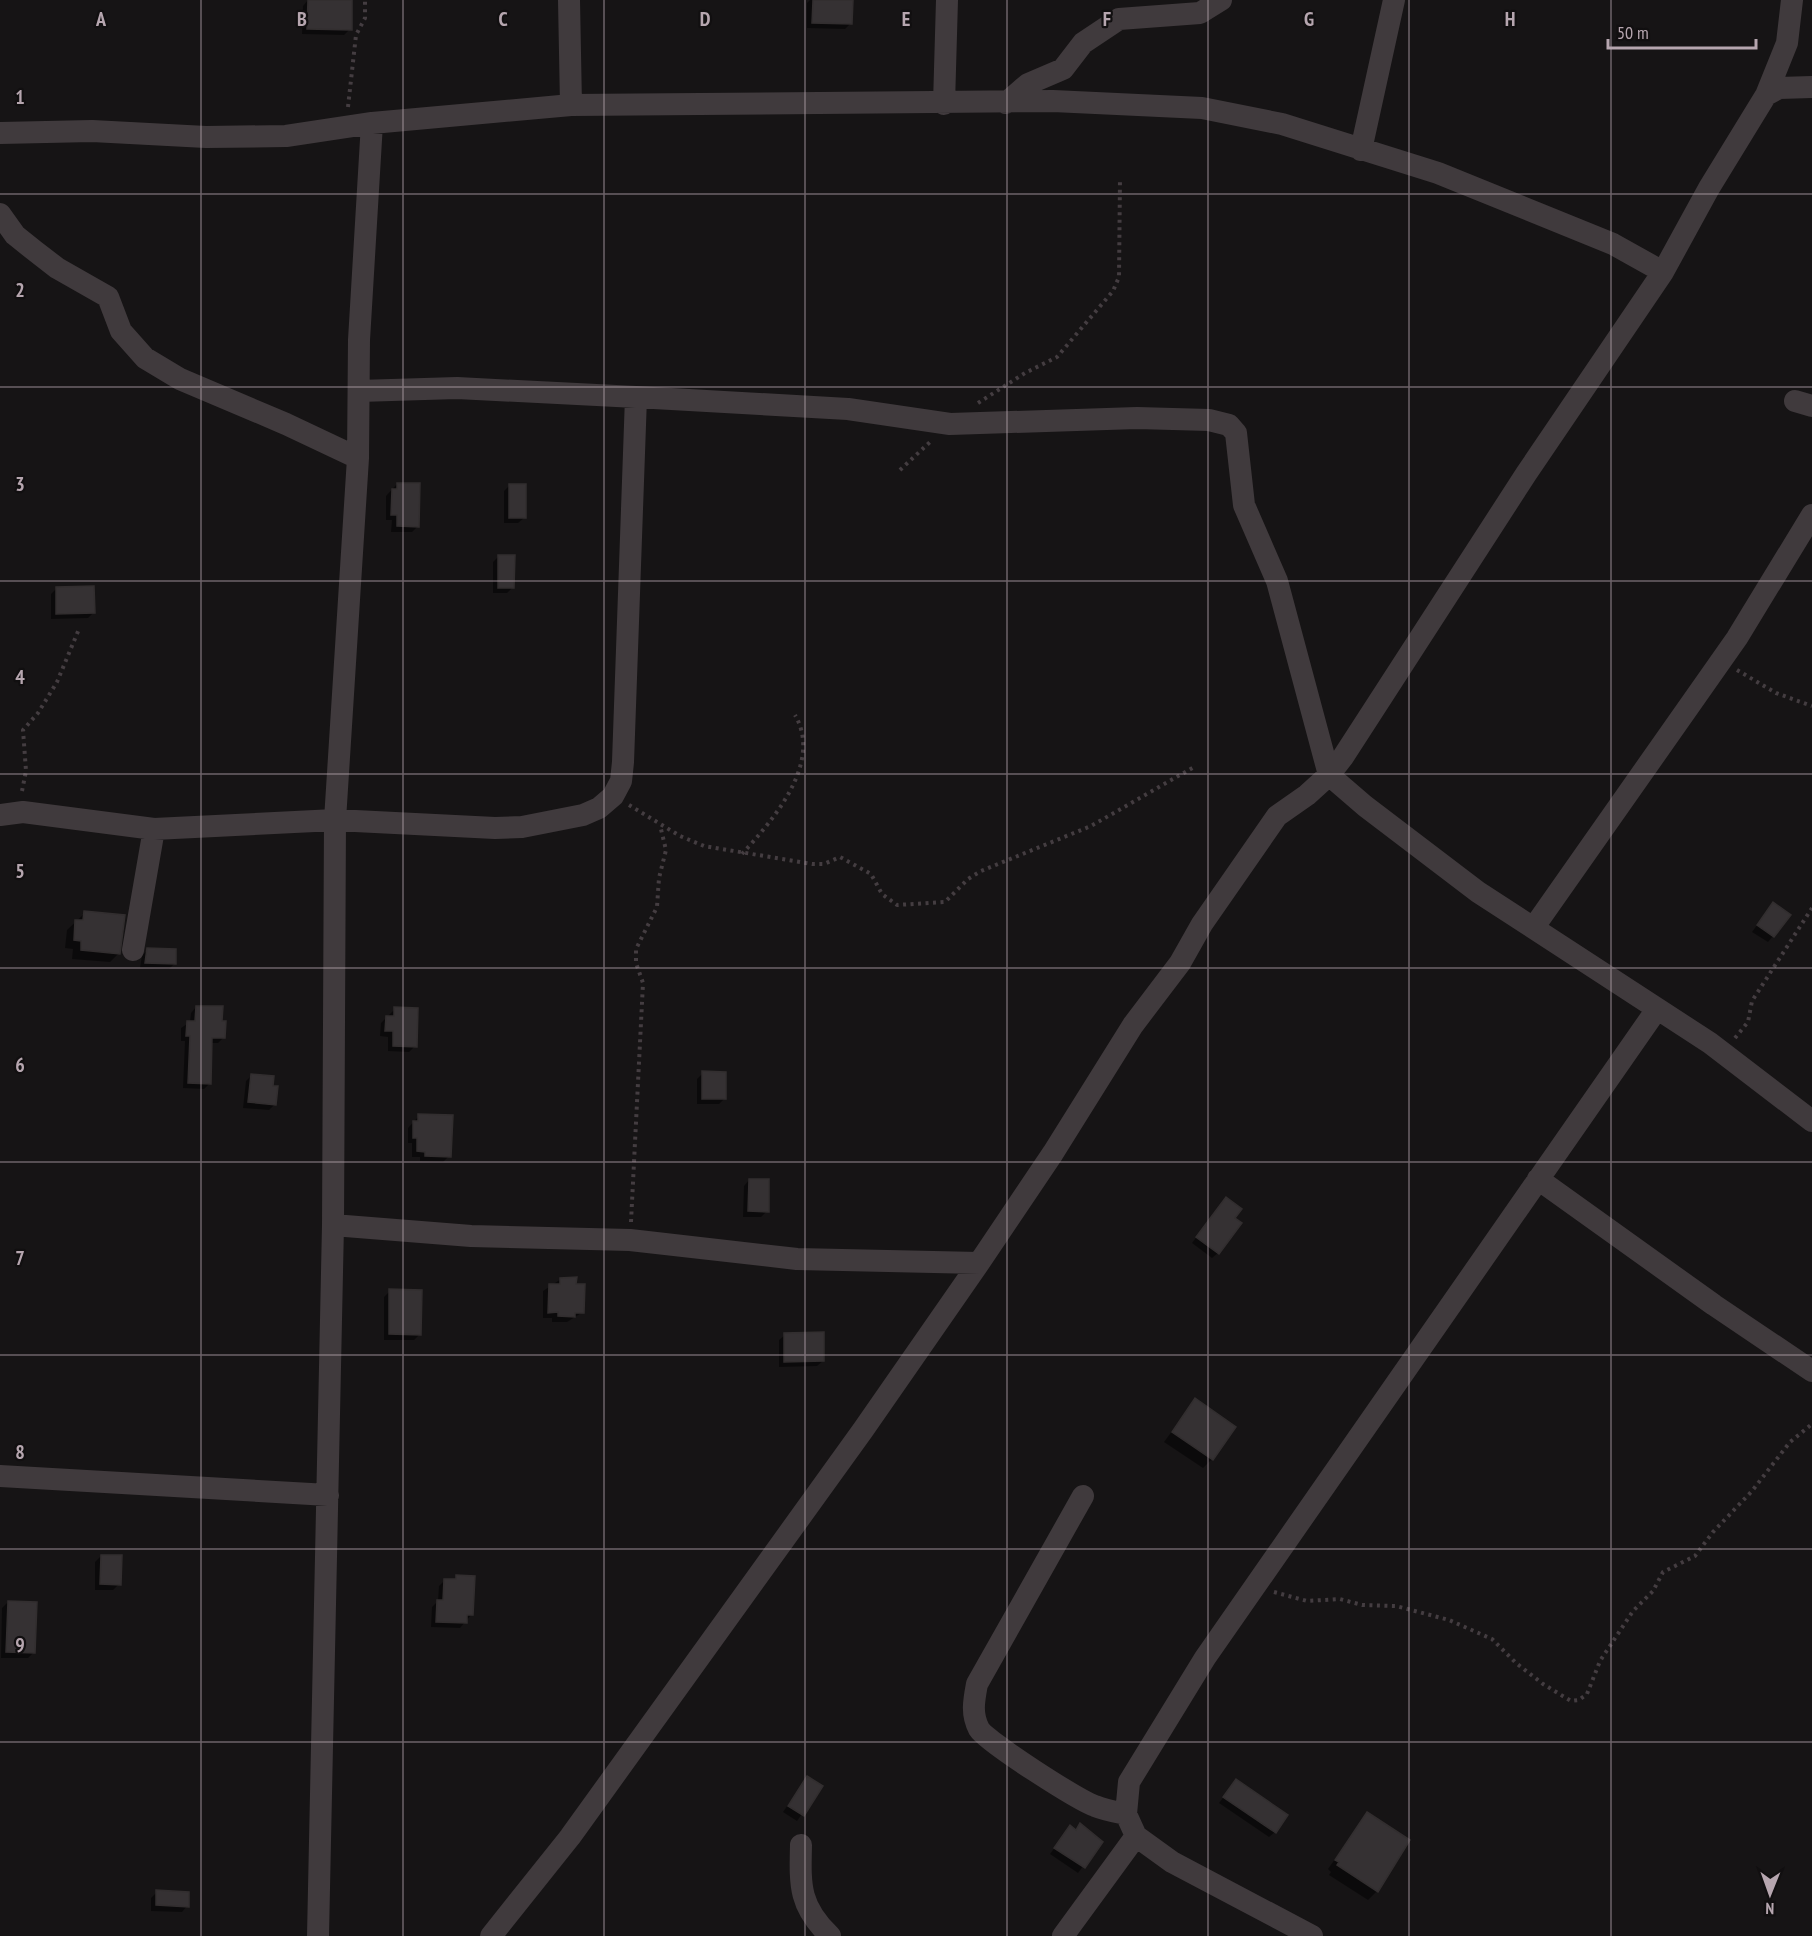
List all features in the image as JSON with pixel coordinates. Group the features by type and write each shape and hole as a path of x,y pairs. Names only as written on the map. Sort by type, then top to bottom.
{"street":[{"path":"569,0 572,105"},
{"path":"944,104 947,0"},
{"path":"1006,103 1028,84 1063,69 1083,43 1119,19 1200,13 1221,0"},
{"path":"1361,150 1394,0"},
{"path":"490,1936 570,1837 979,1263 1053,1153 1133,1025 1180,963 1202,924 1270,825 1277,816 1308,795 1329,775 1526,474 1663,272 1766,95 1787,43 1792,0"},
{"path":"1766,95 1779,88 1812,87"},
{"path":"0,133 92,131 206,137 275,136 347,129 372,123 572,105 944,104 1053,101 1202,108 1282,124 1438,174 1571,225 1613,244 1663,272"},
{"path":"318,1936 333,1226 335,820 358,458 358,340 372,123"},
{"path":"0,214 15,235 57,268 108,297 121,331 145,358 180,379 286,424 358,458"},
{"path":"359,391 457,388 636,396 848,409 950,424 1137,418 1209,420 1233,429 1244,505 1277,581 1329,775 1365,806 1478,892 1722,1052 1812,1121"},
{"path":"0,815 23,812 154,829 335,820 495,828 522,827 583,815 600,808 613,796 621,781 623,762 636,396"},
{"path":"1534,927 1722,660 1812,515"},
{"path":"134,950 154,829"},
{"path":"1312,1936 1173,1862 1136,1836 1126,1814 1129,1782 1160,1726 1259,1580 1656,1009"},
{"path":"1538,1179 1714,1305 1812,1371"},
{"path":"333,1226 471,1236 630,1240 796,1259 979,1263"},
{"path":"0,1476 328,1496"},
{"path":"1083,1496 977,1684 972,1707 980,1730 1022,1761 1095,1807 1126,1814"},
{"path":"1063,1936 1136,1836"},
{"path":"801,1845 801,1891 810,1914 830,1936"}],"path":[{"path":"347,129 353,57 357,31 365,18 365,0"},
{"path":"976,404 1017,377 1057,357 1113,291 1119,278 1120,178"},
{"path":"900,470 950,424"},
{"path":"23,812 22,787 26,771 22,730 38,713 57,682 79,629"},
{"path":"1722,660 1753,681 1812,706"},
{"path":"742,854 759,835 796,782 803,747 803,733 795,715"},
{"path":"613,796 660,824 704,846 742,854 819,864 840,857 871,874 888,901 897,905 933,905 945,902 968,879 981,871 1091,826 1194,767"},
{"path":"630,1240 643,993 642,976 636,955 639,941 657,907 659,874 666,850 660,824"},
{"path":"1722,1052 1748,1022 1752,1001 1812,908"},
{"path":"1259,1580 1273,1591 1289,1598 1307,1601 1340,1599 1362,1605 1396,1606 1468,1627 1492,1639 1516,1663 1561,1696 1571,1701 1579,1700 1587,1694 1603,1656 1633,1611 1649,1596 1663,1572 1695,1556 1713,1532 1752,1491 1790,1442 1812,1424"}],"building":[{"path":"308,0 352,0 352,30 307,29"},
{"path":"813,0 853,0 852,24 812,23"},
{"path":"397,483 420,483 419,527 397,526 397,515 391,515 392,489 397,489"},
{"path":"509,484 526,484 526,518 509,518"},
{"path":"498,555 515,555 514,588 498,588"},
{"path":"94,586 95,613 56,614 56,587"},
{"path":"1773,902 1791,915 1774,937 1757,925"},
{"path":"84,911 125,915 120,954 81,950 81,941 74,940 75,920 83,920"},
{"path":"147,948 176,949 176,964 145,963"},
{"path":"196,1006 223,1006 222,1021 226,1021 225,1038 212,1038 211,1084 188,1083 190,1036 186,1036 187,1021 195,1021"},
{"path":"394,1007 418,1008 417,1047 393,1046 393,1031 385,1031 386,1016 394,1016"},
{"path":"702,1071 726,1072 726,1099 702,1099"},
{"path":"251,1074 274,1076 273,1086 278,1086 276,1105 248,1102"},
{"path":"418,1114 453,1115 451,1157 425,1156 425,1152 417,1151 417,1138 413,1138 413,1121 418,1121"},
{"path":"749,1179 769,1179 769,1212 748,1211"},
{"path":"1226,1197 1242,1209 1235,1218 1242,1223 1219,1254 1196,1237"},
{"path":"577,1277 576,1284 585,1284 584,1313 575,1313 575,1317 558,1316 558,1312 548,1313 549,1284 560,1284 560,1278"},
{"path":"389,1289 422,1290 421,1335 389,1334"},
{"path":"824,1332 824,1361 784,1362 784,1333"},
{"path":"1195,1398 1236,1427 1213,1460 1172,1432"},
{"path":"101,1555 122,1555 121,1585 100,1584"},
{"path":"456,1575 475,1576 473,1615 467,1615 467,1623 436,1622 437,1600 443,1600 444,1579 456,1579"},
{"path":"8,1601 37,1602 35,1653 6,1652"},
{"path":"807,1776 823,1786 804,1816 788,1806"},
{"path":"1236,1779 1288,1815 1276,1833 1223,1797"},
{"path":"1367,1812 1410,1840 1378,1892 1337,1865 1339,1862 1335,1860"},
{"path":"1080,1823 1103,1842 1085,1868 1054,1848 1070,1825 1076,1830"},
{"path":"156,1890 189,1892 189,1907 156,1905"}]}
